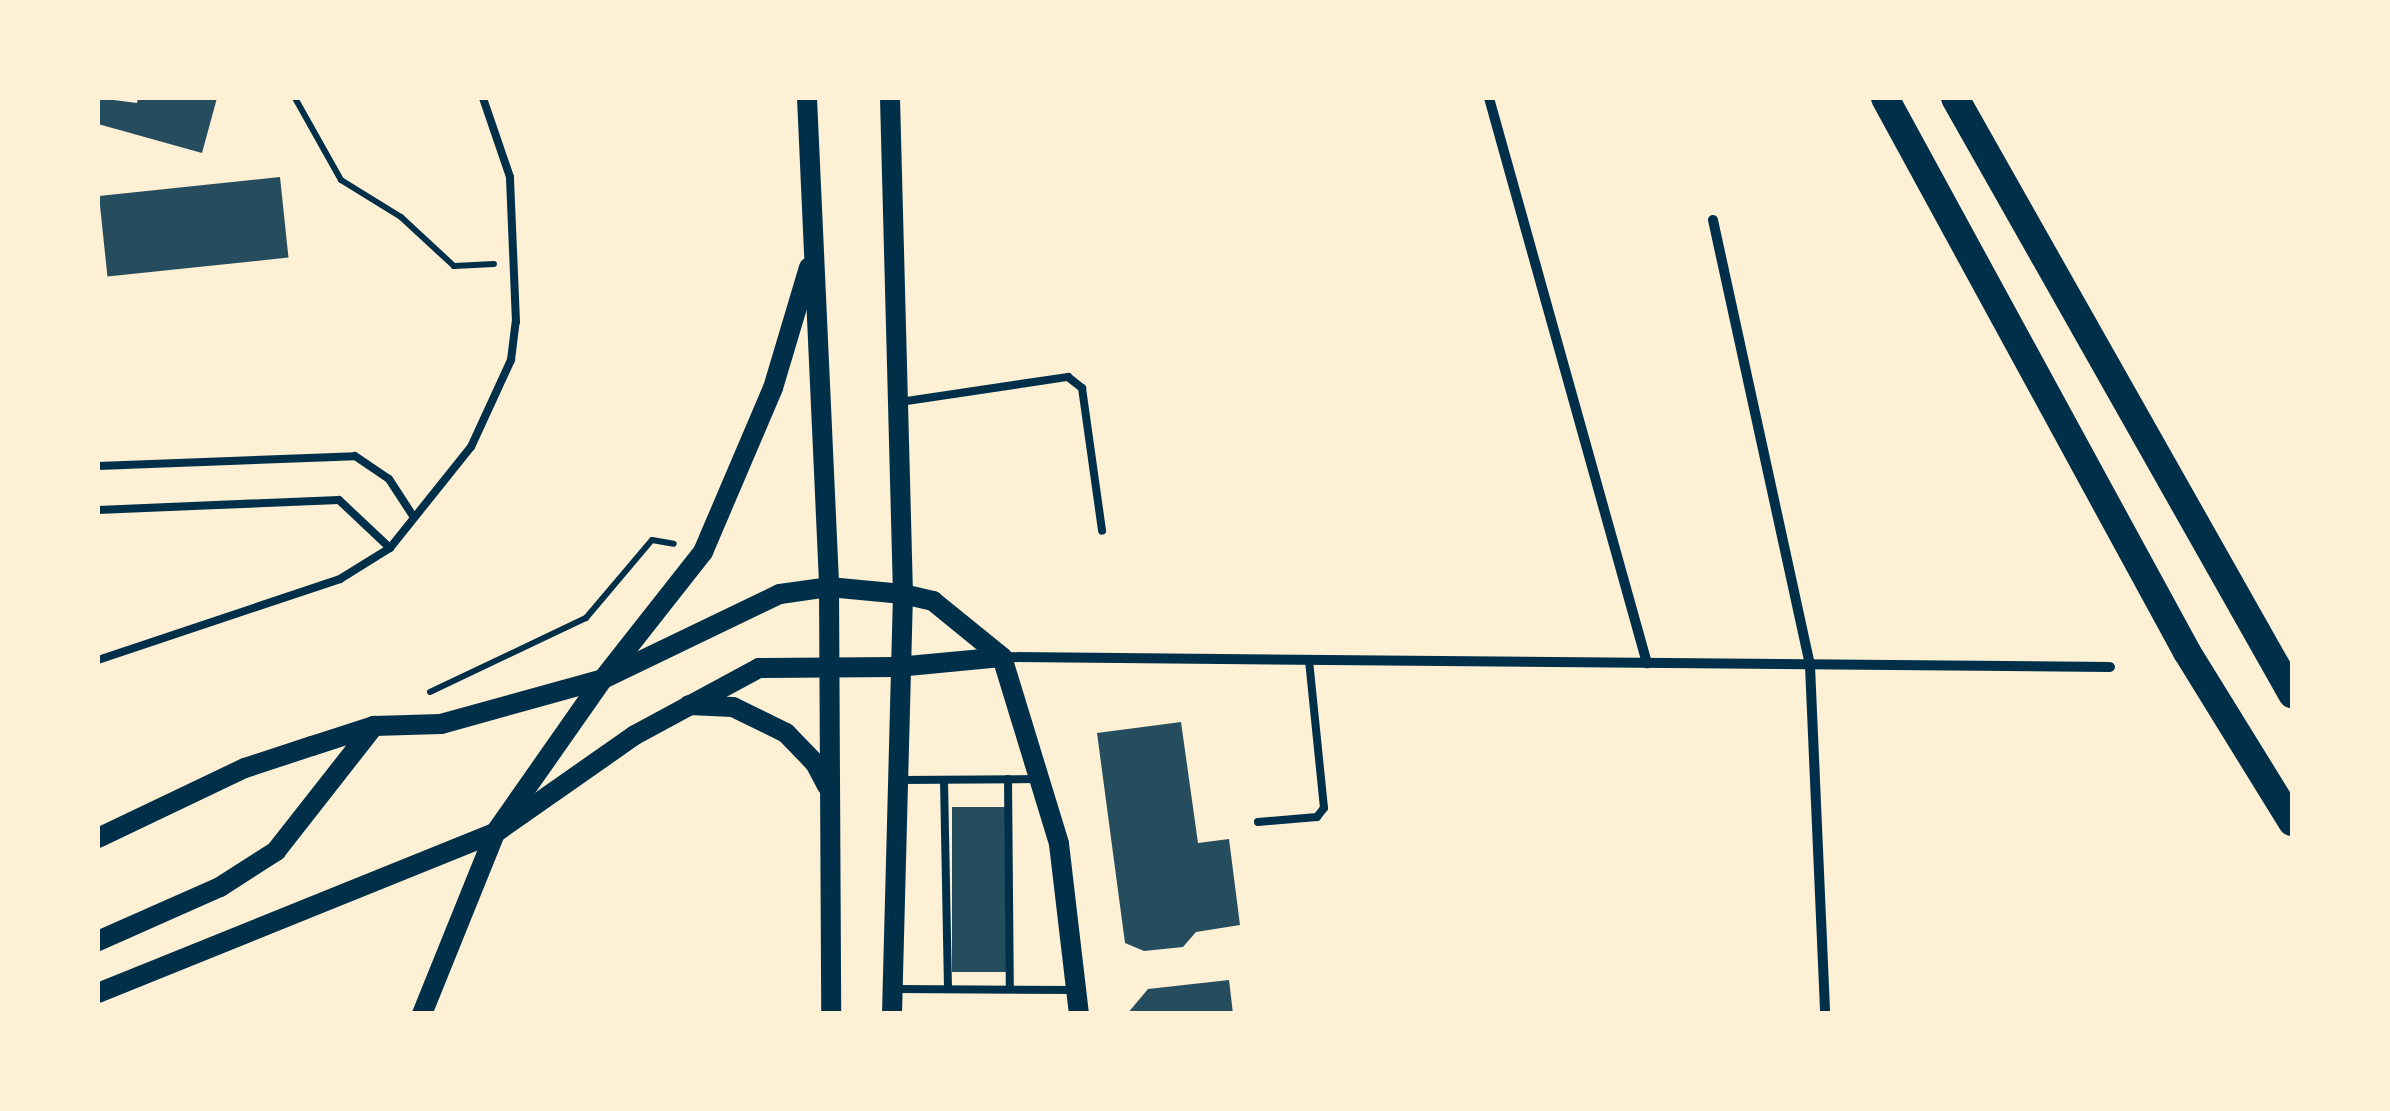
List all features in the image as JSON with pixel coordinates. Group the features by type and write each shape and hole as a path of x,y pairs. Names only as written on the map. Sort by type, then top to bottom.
{"highway":[{"path":"1886,98 2187,652 2292,822"},
{"path":"1955,98 2292,694"}],"main road":[{"path":"807,98 829,587 830,1014"},
{"path":"890,98 903,594 895,780 892,1014"},
{"path":"422,1014 495,833 603,679 703,552 773,388 814,250"},
{"path":"98,838 245,768 374,726 441,724 603,679 780,594 829,587 903,594 934,601 1002,658 1059,844 1079,1014"},
{"path":"98,993 495,833 688,705 759,668 828,664 898,667 1002,658"},
{"path":"688,705 733,707 786,733 816,762 831,802"},
{"path":"98,941 220,888 276,851 374,726"}],"street":[{"path":"1489,98 1647,663"},
{"path":"1714,220 1810,666 1824,1014"},
{"path":"1002,658 2110,667"}],"lane":[{"path":"98,660 316,590 390,548 471,447 511,360 515,264 510,177 483,98"},
{"path":"896,402 1068,377 1082,388 1102,530"},
{"path":"98,466 355,456 389,479 414,516"},
{"path":"98,510 340,500 390,548"},
{"path":"1258,822 1317,816 1324,808 1309,662"},
{"path":"1008,779 1010,989"},
{"path":"895,780 1040,779"},
{"path":"944,780 948,989"},
{"path":"893,989 1076,990"}],"path":[{"path":"296,98 341,180 402,217 454,266 515,264"}],"building":[{"path":"98,98 137,103 138,98 217,98 202,153 98,124"},
{"path":"280,177 288,258 107,277 99,196"},
{"path":"1181,722 1198,843 1229,839 1240,925 1196,932 1183,947 1144,951 1125,943 1097,733"},
{"path":"952,807 1007,807 1007,972 952,972"},
{"path":"1229,980 1233,1014 1127,1014 1148,989"}]}
